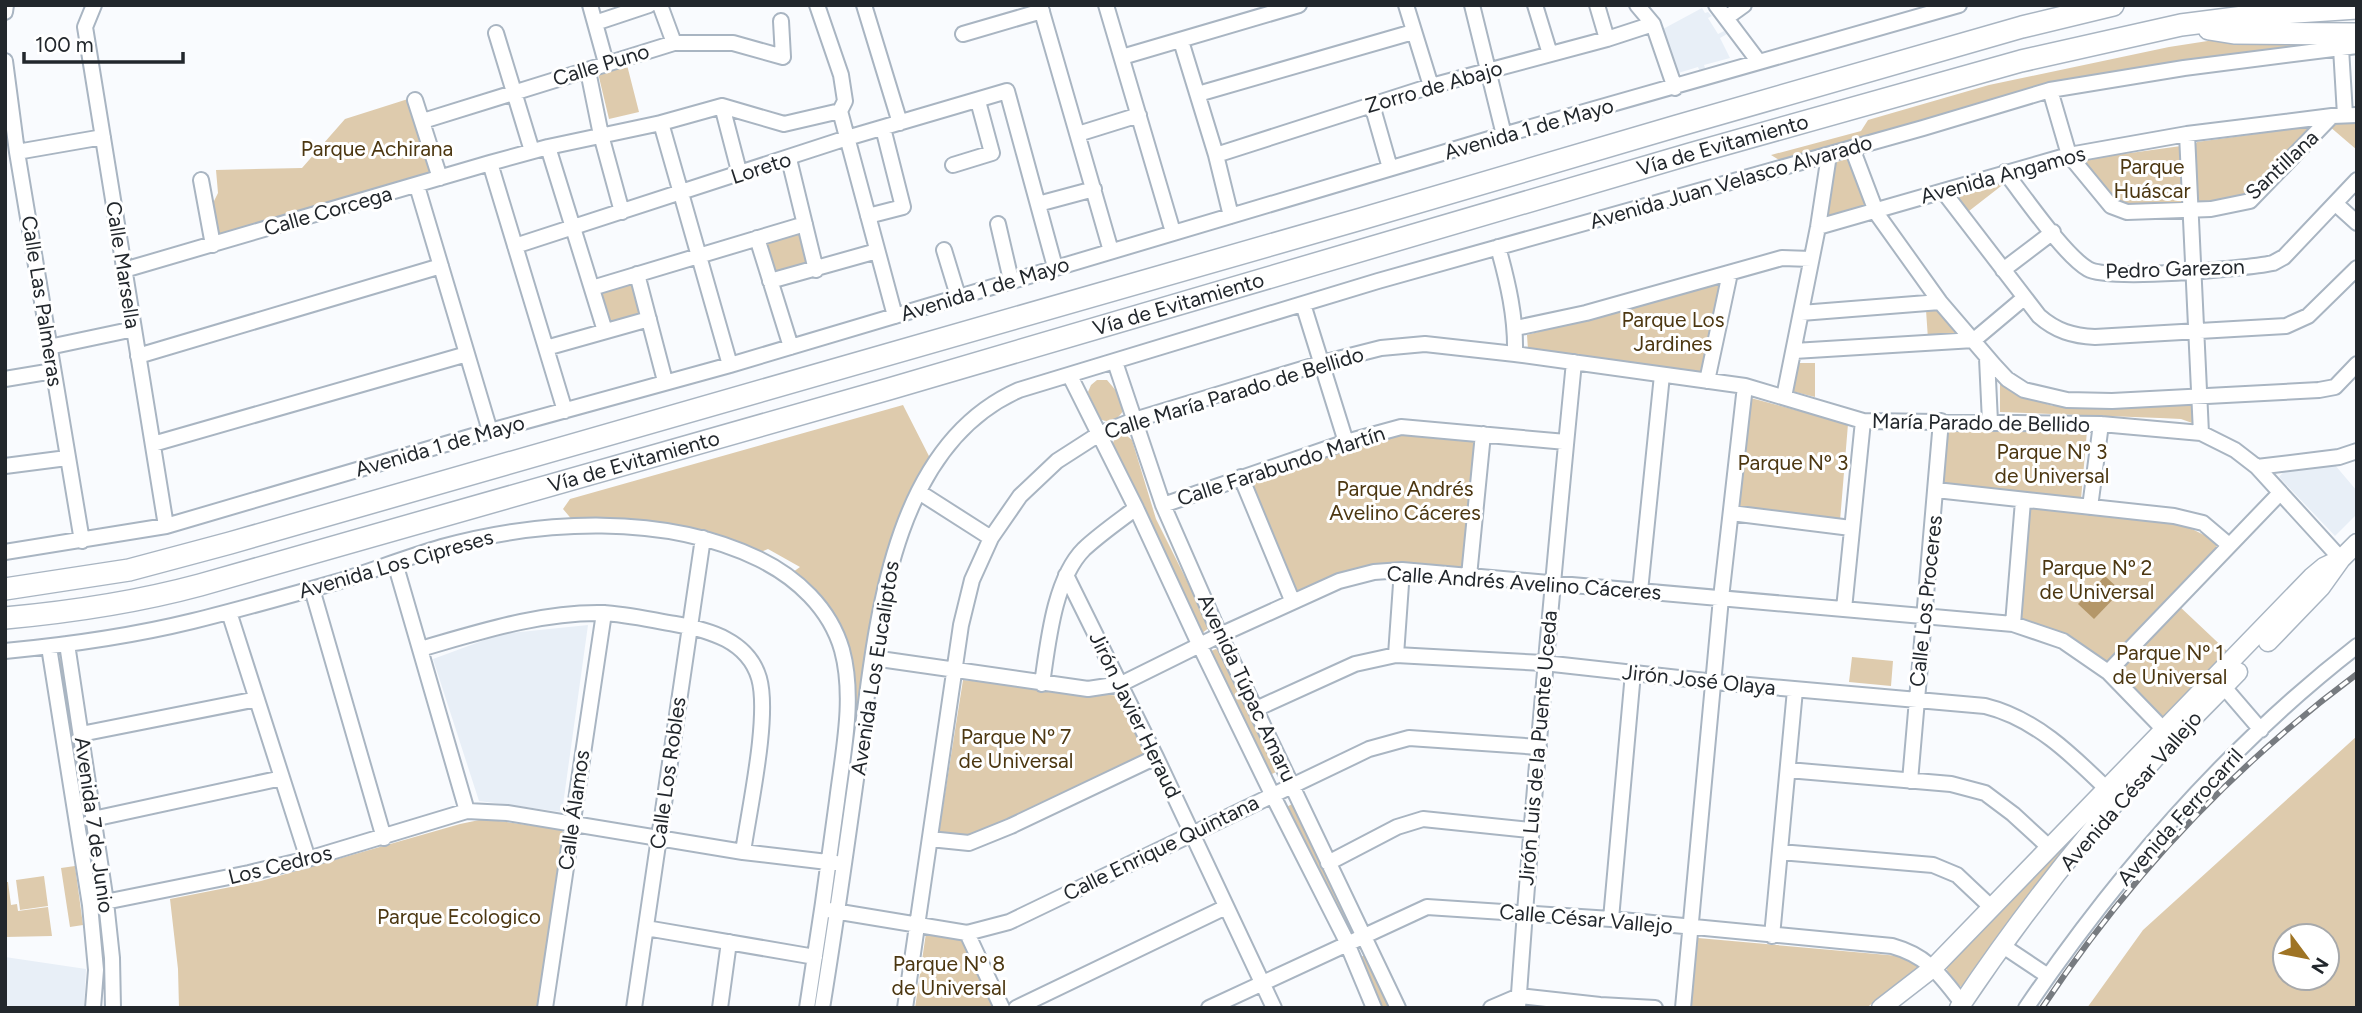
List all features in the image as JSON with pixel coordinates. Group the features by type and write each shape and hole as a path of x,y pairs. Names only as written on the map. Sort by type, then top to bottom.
{"highway":[{"name":"Vía de Evitamiento","path":"5,589 129,570 243,540 1349,223 1689,122 2022,27 2113,5"},
{"name":"Vía de Evitamiento","path":"5,618 158,596 200,585 889,389 1785,127 2021,61 2181,25 2267,14 2357,8"},
{"path":"2181,25 2234,33 2349,41"}],"main road":[{"name":"Avenida César Vallejo","path":"2169,734 2224,687 2320,587 2357,543"},
{"name":"Avenida César Vallejo","path":"1961,1005 2112,796 2312,577 2332,562 2341,559"},
{"name":"Avenida César Vallejo","path":"1881,1008 1934,967 2050,848 2112,796"}],"street":[{"path":"5,12 6,5"},
{"name":"Calle Marsella","path":"93,5 85,27 166,526"},
{"path":"590,5 606,63"},
{"path":"595,23 649,5"},
{"path":"660,5 674,43"},
{"path":"817,5 844,88 845,101 840,111 895,316"},
{"path":"864,5 900,123"},
{"path":"1107,5 1173,232"},
{"path":"1122,57 1299,5"},
{"path":"1406,5 1431,86"},
{"path":"1472,5 1504,135"},
{"path":"1535,5 1550,54"},
{"path":"1597,5 1607,39"},
{"path":"1637,5 1653,24 1675,88"},
{"path":"1716,5 1759,62"},
{"path":"1726,18 1744,5"},
{"name":"Avenida 1 de Mayo","path":"5,552 166,526 490,431 730,365 1390,168 1675,88 1908,12 1959,5"},
{"path":"963,34 1041,8 1111,251"},
{"name":"Calle Puno","path":"423,121 674,43 733,43 783,57 781,21"},
{"name":"Zorro de Abajo","path":"1216,155 1431,86 1653,24"},
{"path":"1198,94 1413,32"},
{"path":"496,33 532,151"},
{"path":"1181,41 1216,155 1231,216"},
{"path":"2345,115 2349,41"},
{"name":"Avenida Juan Velasco Alvarado","path":"1115,362 1498,247 2050,90 2349,41 2357,46"},
{"name":"Calle Las Palmeras","path":"6,66 82,541"},
{"path":"587,71 622,212"},
{"name":"Santillana","path":"2050,90 2069,155 2107,202 2127,212 2211,209 2250,201 2345,115"},
{"name":"Loreto","path":"515,246 682,194 847,138 1007,91 1038,204"},
{"path":"415,100 440,178"},
{"path":"953,165 992,153 978,101"},
{"path":"1372,105 1390,168"},
{"path":"722,106 784,124 840,111"},
{"path":"722,106 740,175"},
{"name":"Calle Corcega","path":"124,270 532,151 661,123 722,106"},
{"path":"1078,134 1139,115"},
{"name":"Avenida Angamos","path":"1818,226 2069,155 2187,134 2345,115"},
{"path":"661,123 730,365"},
{"path":"868,216 903,207 883,128"},
{"path":"2187,134 2201,433"},
{"path":"18,152 103,137"},
{"path":"548,147 605,331"},
{"path":"1852,148 1876,210 1940,302 1987,358 2015,385 2046,397 2112,401 2319,390 2335,387 2357,364"},
{"path":"1784,397 1818,226 1829,155"},
{"path":"789,159 816,270"},
{"path":"490,163 565,411"},
{"name":"Pedro Garezon","path":"2005,172 2081,264 2097,273 2111,275 2273,263 2284,257 2357,180"},
{"path":"201,180 213,244"},
{"path":"417,186 490,431"},
{"path":"1055,267 1038,204 1094,189"},
{"path":"1943,191 2024,298 2047,322 2073,335 2095,337 2197,333 2293,324 2308,316 2356,271"},
{"path":"2336,204 2357,223"},
{"path":"592,288 805,223"},
{"path":"998,224 1011,280"},
{"path":"2003,270 2053,232"},
{"path":"757,238 791,347"},
{"path":"1498,247 1516,328 1516,354"},
{"path":"944,250 958,296"},
{"path":"770,281 877,251"},
{"path":"1516,328 1586,313 1782,258 1811,258"},
{"path":"138,356 441,266"},
{"path":"1707,381 1730,273"},
{"path":"638,274 666,381"},
{"path":"1794,351 1974,340 2024,298"},
{"path":"1801,313 1940,302"},
{"path":"1303,304 1346,442"},
{"path":"546,348 649,319"},
{"path":"49,347 134,329"},
{"name":"Calle María Parado de Bellido","path":"905,1008 961,625 972,580 991,538 1020,496 1057,461 1099,435 1134,420 1322,363 1381,348 1425,344 1745,386 1784,397"},
{"path":"153,444 467,354"},
{"path":"1987,358 1990,422"},
{"name":"Avenida Los Eucaliptos","path":"822,1008 885,586 895,547 919,492 937,461 955,439 999,399 1019,390 1115,362"},
{"name":"Avenida Túpac Amaru","path":"1115,362 1163,505 1220,635 1398,1008"},
{"name":"Jirón Luis de la Puente Uceda","path":"1519,1002 1544,663 1554,584 1574,362"},
{"path":"5,379 53,371"},
{"path":"1640,591 1662,375"},
{"name":"Avenida Túpac Amaru","path":"1070,376 1347,943 1374,1008"},
{"path":"1683,1008 1721,598 1745,386"},
{"name":"María Parado de Bellido","path":"1784,397 1848,419 1863,421 2101,424 2201,433 2235,450 2257,467 2341,559"},
{"path":"1844,609 1863,421"},
{"name":"Calle Los Proceres","path":"1910,781 1941,421"},
{"path":"2090,507 2101,424"},
{"name":"Calle Farabundo Martín","path":"1163,505 1346,442 1401,427 1566,442"},
{"path":"1469,576 1483,434"},
{"path":"2257,467 2339,457 2357,451"},
{"path":"5,466 67,458"},
{"path":"1241,477 1292,600"},
{"path":"1937,490 2174,516 2203,523 2230,545"},
{"path":"919,492 991,538"},
{"path":"2108,673 2280,493"},
{"path":"2013,624 2023,501"},
{"path":"1042,684 1051,629 1066,575 1083,550 1136,508"},
{"path":"1731,513 1851,528"},
{"name":"Avenida Los Cipreses","path":"5,651 138,633 229,612 312,589 441,547 502,533 546,527 623,527 703,538 747,553 782,570 813,598 830,623 841,648 847,677"},
{"name":"Calle Los Robles","path":"634,1008 703,538"},
{"path":"396,563 467,811 507,813 743,852 844,864"},
{"path":"1396,655 1402,570"},
{"name":"Calle Andrés Avelino Cáceres","path":"873,658 1088,690 1121,684 1292,600 1355,576 1402,570 2013,624 2063,641 2108,673 2169,734"},
{"name":"Jirón Javier Heraud","path":"1066,575 1121,684 1274,1008"},
{"path":"312,589 384,838"},
{"path":"229,612 308,859"},
{"path":"420,649 528,620 604,613 689,626 709,631 732,642 743,651 759,677 762,692 761,731 743,852"},
{"name":"Calle Álamos","path":"545,1008 604,613"},
{"name":"Avenida 7 de Junio","path":"66,644 106,902 112,958 113,1008"},
{"name":"Avenida Ferrocarril","path":"2026,1008 2095,913 2161,834 2219,771 2310,682 2357,646"},
{"name":"Avenida 7 de Junio","path":"49,647 90,905 96,970 93,1008"},
{"name":"Jirón José Olaya","path":"1256,709 1355,664 1396,655 1544,663 1916,702 1986,706 2020,717 2049,737 2112,796"},
{"path":"1611,919 1633,673"},
{"name":"Avenida Los Eucaliptos","path":"807,1008 845,741 847,677"},
{"path":"2224,687 2262,730"},
{"path":"1772,936 1795,690"},
{"path":"81,734 257,699"},
{"name":"Calle Enrique Quintana","path":"822,909 967,933 1009,922 1369,749 1409,738 1539,747"},
{"path":"930,839 969,843 1011,826 1156,757"},
{"path":"1787,769 1951,784 1985,793 2050,848"},
{"path":"93,819 282,778"},
{"name":"Los Cedros","path":"90,905 308,859 467,811"},
{"path":"1328,863 1397,827 1423,819 1530,830"},
{"path":"1780,852 1933,865 1957,875 1992,908"},
{"path":"1016,1008 1226,906"},
{"name":"Calle César Vallejo","path":"1209,1008 1427,907 1611,919 1892,946 1912,951 1934,967 1961,1005"},
{"path":"646,928 815,957"},
{"path":"967,933 1002,1008"},
{"path":"720,1008 729,942"},
{"path":"2003,946 2048,976"},
{"path":"1491,1008 1519,1002 1655,1008"}],"shaded area":[{"path":"1702,8 1712,16 1708,18 1718,34 1724,31 1727,34 1720,38 1730,58 1704,65 1706,71 1700,72 1698,67 1675,74 1663,29"},
{"path":"2335,465 2357,491 2357,514 2335,536 2279,477 2288,467"},
{"path":"2105,576 2121,591 2094,619 2078,604"},
{"path":"588,625 562,812 479,801 433,659 501,634"},
{"path":"5,957 86,969 84,1008 21,1008 5,1005"}],"green space":[{"path":"2227,38 2330,44 2178,62 2040,86 1865,139 1781,161 1771,155 1861,131 1868,120 1989,85 2169,47"},
{"path":"627,65 639,112 609,119 598,73"},
{"name":"Parque Achirana","path":"408,99 433,172 217,239 211,207 218,193 216,170 302,168 345,119"},
{"path":"2357,122 2357,150 2329,126 2338,123"},
{"path":"2313,126 2251,196 2202,205 2198,202 2197,142"},
{"name":"Parque Huáscar","path":"2181,146 2186,206 2119,206 2084,163 2087,159"},
{"path":"1852,157 1869,205 1826,217 1831,164"},
{"path":"2005,183 1969,211 1958,197"},
{"path":"802,233 812,267 774,278 765,243"},
{"path":"637,280 646,315 607,326 595,292"},
{"name":"Parque Los Jardines","path":"1723,281 1701,372 1528,350 1527,335"},
{"path":"1926,310 1944,310 1962,336 1928,339"},
{"path":"1797,363 1815,363 1815,397 1791,391"},
{"path":"2000,378 2019,395 2053,406 2194,402 2195,424 2181,419 2000,412"},
{"path":"1097,380 1107,380 1118,393 1123,411 1113,420 1100,419 1088,392"},
{"name":"Parque Nº 3","path":"1747,397 1848,424 1840,521 1736,509"},
{"path":"903,405 932,462 899,524 878,592 839,854 836,854 850,659 793,572 800,567 768,549 758,553 574,522 563,509 570,499"},
{"name":"Parque Nº 3 de Universal","path":"2087,431 2081,499 1943,483 1947,432"},
{"path":"1120,435 1126,435 1132,440 1156,519 1210,627 1201,634 1112,446"},
{"name":"Parque Andrés Avelino Cáceres","path":"1400,435 1478,441 1466,570 1335,575 1297,592 1250,481"},
{"name":"Parque Nº 2 de Universal","path":"2025,506 2184,525 2216,541 2217,548 2108,668 2015,619"},
{"name":"Parque Nº 1 de Universal","path":"2178,605 2230,654 2166,719 2161,719 2116,672"},
{"path":"1216,649 1221,653 1276,772 1268,776 1210,655 1211,651"},
{"path":"1852,657 1893,661 1891,686 1849,682"},
{"path":"64,659 100,890 92,892 54,661"},
{"name":"Parque Nº 7 de Universal","path":"963,680 1120,696 1148,756 963,842 938,838"},
{"path":"2357,736 2357,1008 2087,1008 2143,930"},
{"path":"2104,800 2108,803 1963,988 1960,986 1949,975 1946,964"},
{"path":"1292,804 1348,921 1340,924 1283,809"},
{"name":"Parque Ecologico","path":"484,819 563,830 537,1008 179,1008 178,969 170,899 261,881"},
{"path":"75,866 83,925 70,927 61,868"},
{"path":"44,876 48,906 20,910 16,880"},
{"path":"5,882 8,882 11,905 17,904 18,911 48,907 52,936 5,937"},
{"name":"Parque Nº 8 de Universal","path":"926,933 963,937 995,1008 915,1008"},
{"path":"1698,938 1899,956 1917,964 1918,970 1866,1008 1690,1008"},
{"path":"1365,955 1390,1008 1380,1008 1356,959"}],"railway":[{"path":"2042,1008 2110,915 2146,870 2185,828 2267,747 2357,674"}]}
